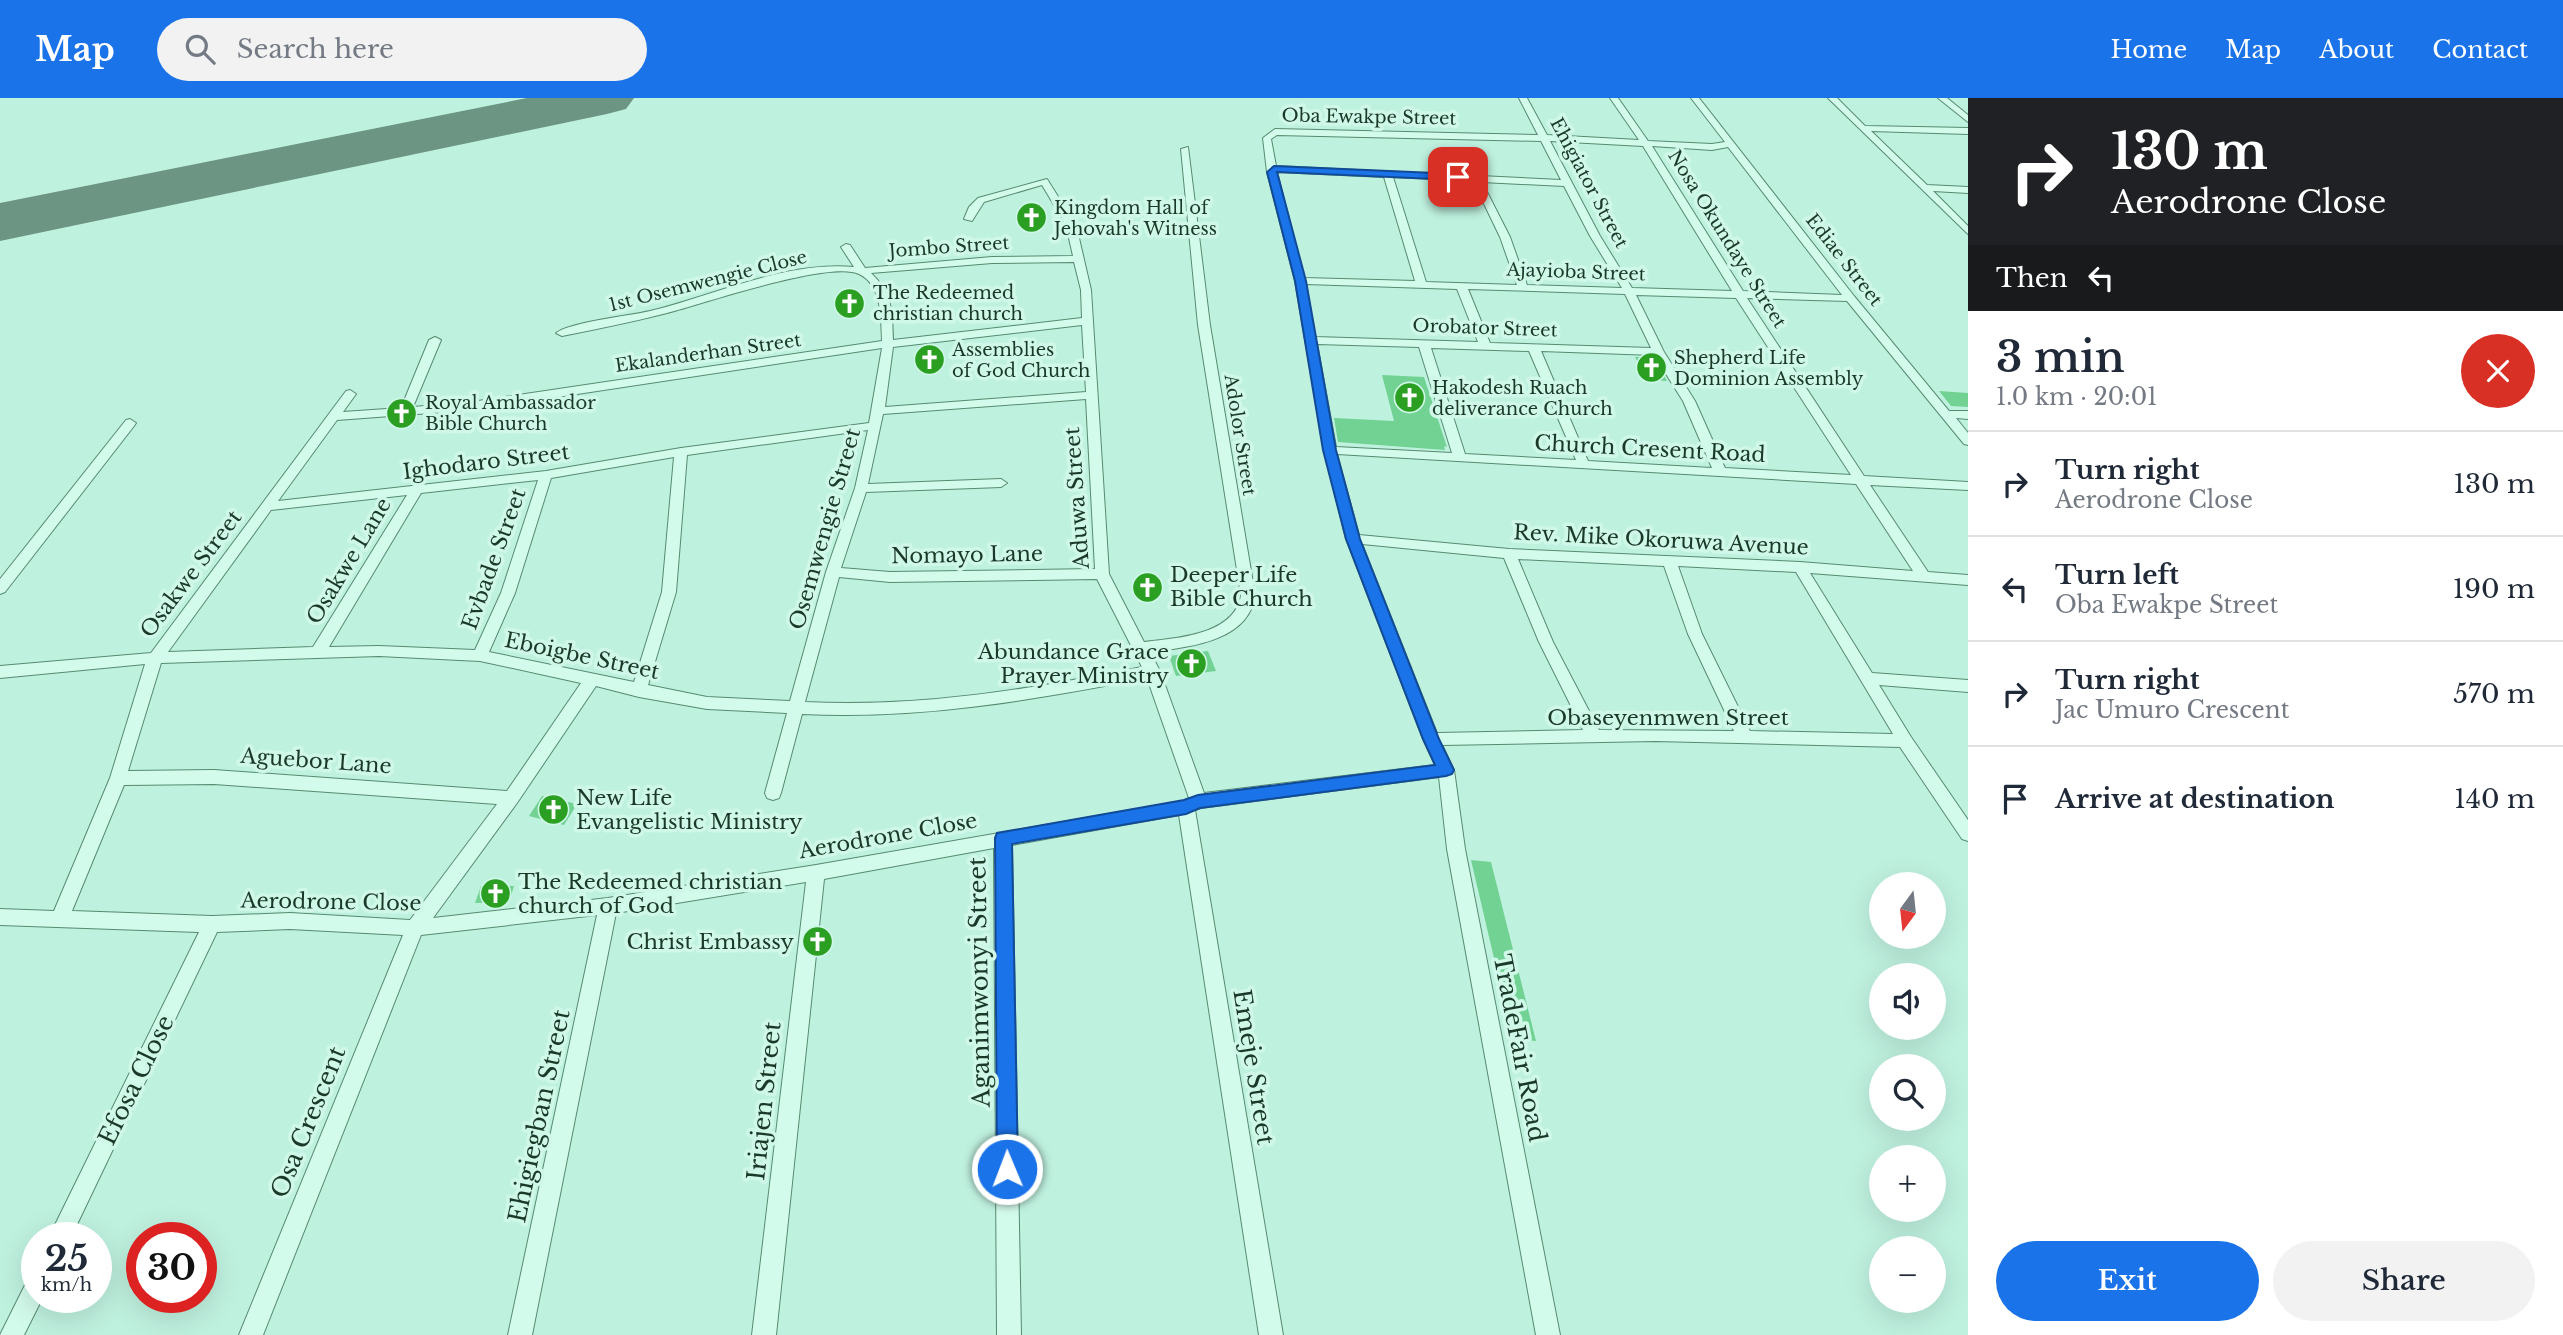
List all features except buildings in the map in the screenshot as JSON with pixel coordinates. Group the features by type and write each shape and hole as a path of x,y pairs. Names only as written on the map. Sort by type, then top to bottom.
{"street":[{"name":"Ehigiator Street","path":"1523,98 1595,236 1629,291 1658,352 1689,401 1720,471"},
{"name":"Nosa Okundaye Street","path":"1614,98 1923,576"},
{"name":"Ediae Street","path":"1695,98 1850,298 1968,440"},
{"path":"1832,98 1968,231"},
{"path":"1942,98 1968,119"},
{"path":"1862,128 1968,131"},
{"name":"Oba Ewakpe Street","path":"1446,770 1431,739 1353,539 1330,450 1300,281 1272,172 1274,169 1267,138 1275,132 1545,138"},
{"path":"1545,138 1712,147 1729,144"},
{"name":"Adolor Street","path":"1139,648 1183,643 1228,627 1246,610 1248,595 1205,325 1185,149"},
{"path":"1274,169 1568,183"},
{"path":"1388,176 1422,283"},
{"path":"1476,178 1505,237 1523,288"},
{"name":"Aduwa Street","path":"969,219 981,200 1044,181 1071,225 1086,290 1102,574 1152,671 1192,804"},
{"path":"1925,188 1968,190"},
{"name":"Osemwengie Street","path":"773,793 833,572 861,488 878,411 888,344 886,307 879,287 862,271 846,247"},
{"name":"Jombo Street","path":"862,271 992,260 1080,259"},
{"name":"1st Osemwengie Close","path":"562,333 667,311 761,283 844,268 862,271"},
{"name":"Ajayioba Street","path":"1300,281 1422,283 1741,297 1850,298"},
{"path":"1461,285 1485,345"},
{"name":"Ekalanderhan Street","path":"336,416 471,406 888,344 1086,321"},
{"path":"406,410 435,340"},
{"name":"Orobator Street","path":"1310,340 1658,352"},
{"path":"1424,344 1460,460"},
{"path":"1533,346 1584,465"},
{"name":"Osakwe Street","path":"60,918 118,778 155,658 270,506 350,394"},
{"path":"878,411 1091,395"},
{"path":"1946,414 1968,415"},
{"path":"0,589 130,423"},
{"name":"Ighodaro Street","path":"270,506 546,475 681,452 873,426"},
{"name":"Church Cresent Road","path":"1330,450 1460,460 1720,471 1968,486"},
{"path":"639,691 669,592 681,452"},
{"name":"Evbade Street","path":"480,656 508,593 546,475"},
{"path":"861,488 1001,483"},
{"name":"Osakwe Lane","path":"318,652 416,491"},
{"name":"Rev. Mike Okoruwa Avenue","path":"1353,539 1509,554 1800,567 1968,580"},
{"path":"1509,554 1546,642 1595,737"},
{"path":"1670,562 1695,634 1746,739"},
{"path":"1800,567 1865,678 1968,834"},
{"name":"Nomayo Lane","path":"833,572 890,577 1102,574"},
{"name":"Eboigbe Street","path":"0,672 155,658 318,652 480,656 707,703 841,710 950,705 1049,691 1152,671"},
{"path":"1865,678 1968,685"},
{"name":"Osa Crescent","path":"251,1335 415,928 511,798 592,679"},
{"name":"Obaseyenmwen Street","path":"1431,739 1655,735 1905,741"},
{"name":"Aerodrone Close","path":"0,917 212,923 290,920 415,928 608,906 816,873 1192,804 1446,770"},
{"name":"TradeFair Road","path":"1446,770 1456,849 1548,1335"},
{"name":"Aguebor Lane","path":"118,778 214,777 511,798"},
{"path":"1947,803 1968,804"},
{"name":"Emeje Street","path":"1192,804 1271,1335"},
{"name":"Aganimwonyi Street","path":"1003,838 1009,1335"},
{"name":"Iriajen Street","path":"764,1335 816,873"},
{"name":"Ehigiegban Street","path":"520,1335 608,906"},
{"name":"Efosa Close","path":"67,1222 212,923"},
{"path":"12,1335 23,1313"}],"runway":[{"path":"0,222 607,98"}],"place":[{"name":"Kingdom Hall of Jehovah's Witness","path":"1031,218"},
{"name":"The Redeemed christian church","path":"850,303"},
{"name":"Assemblies of God Church","path":"929,360"},
{"name":"Shepherd Life Dominion Assembly","path":"1651,368"},
{"name":"Hakodesh Ruach deliverance Church","path":"1409,398"},
{"name":"Royal Ambassador Bible Church","path":"402,413"},
{"name":"Deeper Life Bible Church","path":"1147,587"},
{"name":"Abundance Grace Prayer Ministry","path":"1192,664"},
{"name":"New Life Evangelistic Ministry","path":"553,810"},
{"name":"The Redeemed christian church of God","path":"495,894"},
{"name":"Christ Embassy","path":"817,942"}],"route":[{"path":"1007,1169 1003,838 1186,807 1198,802 1446,770 1431,739 1353,539 1330,450 1300,281 1272,172 1274,169 1458,177"}]}
